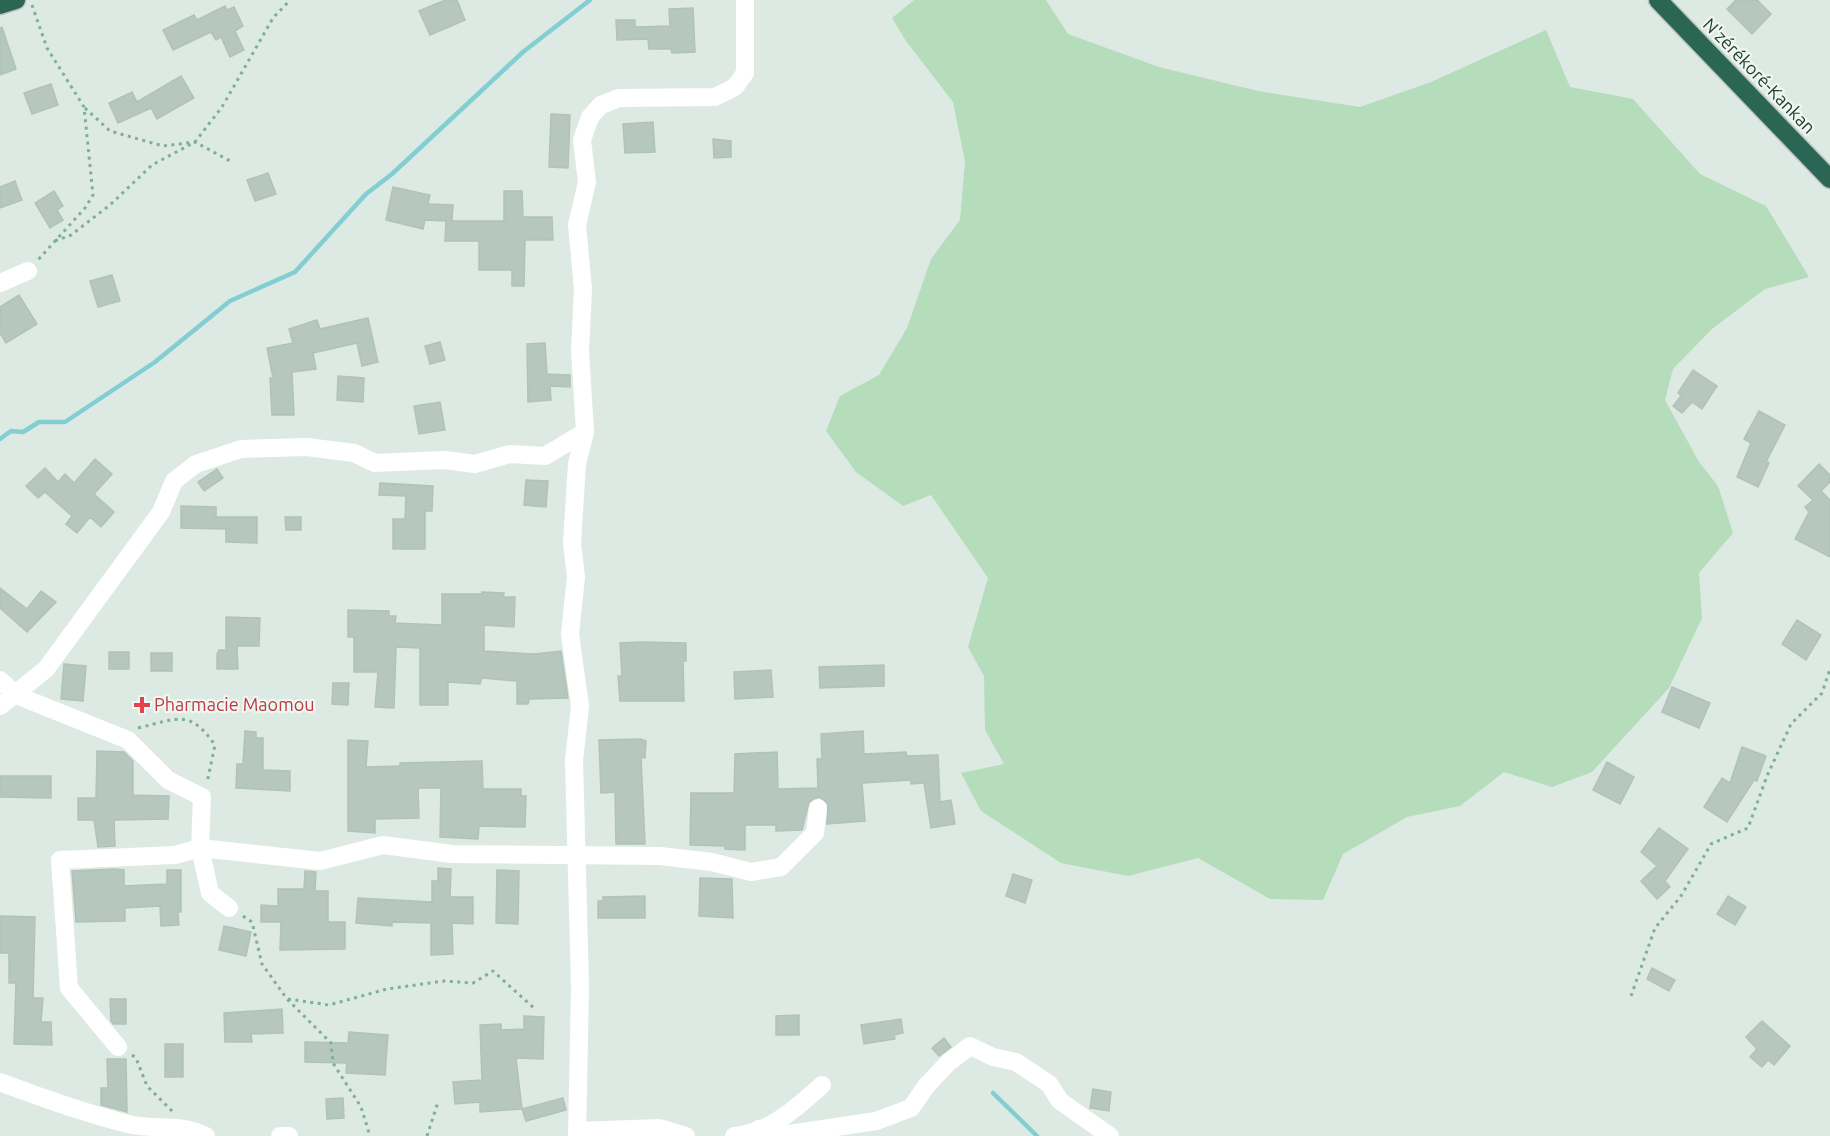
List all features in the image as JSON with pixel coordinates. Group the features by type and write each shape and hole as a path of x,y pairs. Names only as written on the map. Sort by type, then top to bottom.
{"highway":[{"path":"0,5 16,0"},
{"name":"N'zérékoré-Kankan","path":"1658,0 1830,179"}],"street":[{"path":"686,1136 660,1128 577,1133 580,987 574,760 579,706 570,634 576,577 572,543 578,464 585,432 580,351 583,289 577,225 587,182 582,141 590,117 602,105 619,98 715,97 735,87 745,73 745,0"},
{"path":"0,283 28,271"},
{"path":"0,706 46,669 68,642 161,512 174,481 196,464 241,449 307,447 354,453 375,464 445,460 475,464 510,454 545,456 585,432"},
{"path":"0,680 16,695 52,711 116,733 128,740 168,780 202,796 200,848 210,893 229,908"},
{"path":"118,1047 69,988 60,860 175,855 200,848 320,861 383,846 452,854 578,855 692,860 712,862 751,872 781,867 815,833 818,808"},
{"path":"759,1129 783,1134 845,1130 911,1108 942,1070 970,1046 993,1057 1016,1062 1049,1084 1060,1101 1110,1136"},
{"path":"0,1082 67,1107 132,1125 197,1132"},
{"path":"734,1136 783,1119 822,1085"},
{"path":"280,1136 289,1136"}],"path":[{"path":"31,0 47,48 84,107 110,131 162,146 195,142 232,162"},
{"path":"55,241 71,235 110,205 152,165 195,142 222,107 273,18 290,0"},
{"path":"28,271 85,208 93,195 84,107"},
{"path":"1631,996 1655,928 1681,896 1711,844 1748,828 1767,776 1791,724 1821,693 1830,669"},
{"path":"116,733 183,718 201,726 215,745 210,772 202,796"},
{"path":"229,908 252,922 262,964 287,999 331,1043 333,1063 362,1107 370,1136"},
{"path":"287,999 329,1005 387,989 432,982 473,983 493,971 534,1008"},
{"path":"118,1047 136,1058 147,1086 197,1132"},
{"path":"427,1136 438,1102"}],"green space":[{"path":"914,0 1046,0 1068,34 1159,67 1258,91 1360,107 1431,82 1546,30 1570,87 1633,99 1700,174 1766,206 1809,277 1765,289 1712,329 1673,369 1665,400 1699,462 1718,486 1733,533 1699,573 1702,618 1669,688 1592,772 1552,787 1504,772 1460,806 1407,817 1343,854 1323,900 1270,899 1198,858 1128,876 1061,863 981,811 961,773 1004,764 985,730 984,676 968,647 988,578 931,495 903,506 856,472 826,431 840,396 879,375 907,328 931,259 960,220 965,161 953,102 906,41 892,18"}],"building":[{"path":"445,0 457,0 465,20 430,35 419,11"},
{"path":"1736,0 1757,0 1771,14 1752,34 1727,9"},
{"path":"225,6 227,10 234,7 243,26 235,31 244,50 230,57 221,37 216,40 211,32 173,50 163,30 194,15 197,20"},
{"path":"693,8 695,52 672,53 671,49 649,49 648,39 617,40 616,20 635,20 635,27 670,26 669,9"},
{"path":"2,27 16,69 0,75 0,28"},
{"path":"181,76 194,98 157,119 151,108 118,123 109,103 132,92 137,102"},
{"path":"51,84 58,105 32,114 24,93"},
{"path":"551,114 570,115 568,168 549,167"},
{"path":"653,122 655,152 625,153 623,124"},
{"path":"713,139 731,141 731,157 714,158"},
{"path":"268,173 276,194 255,201 247,180"},
{"path":"15,181 22,200 0,208 0,187"},
{"path":"393,187 430,195 428,204 453,205 452,221 504,221 504,191 522,191 523,217 552,217 553,240 525,240 524,286 512,286 512,270 479,270 479,241 445,241 446,221 425,220 423,229 386,220"},
{"path":"54,191 63,206 57,210 63,220 50,228 35,203"},
{"path":"112,275 120,301 98,307 90,281"},
{"path":"19,295 37,324 6,343 0,333 0,307"},
{"path":"368,318 378,362 362,366 357,343 313,353 316,369 292,372 294,415 272,415 270,378 273,378 267,348 293,343 289,329 317,320 320,329"},
{"path":"440,342 445,360 430,364 425,346"},
{"path":"545,343 547,374 570,375 570,387 550,386 551,400 528,402 527,344"},
{"path":"1693,370 1717,386 1702,409 1692,402 1682,413 1673,406 1681,396 1678,393"},
{"path":"338,376 364,378 363,402 337,400"},
{"path":"440,402 445,430 419,434 414,406"},
{"path":"1759,411 1785,425 1766,462 1769,463 1758,487 1737,477 1751,443 1744,439"},
{"path":"95,459 112,474 94,494 114,512 101,527 90,517 77,533 66,524 72,516 45,492 38,498 26,486 45,468 58,482 65,474 74,483"},
{"path":"1819,464 1830,475 1830,482 1821,491 1830,500 1830,557 1795,539 1809,512 1805,507 1813,500 1798,486"},
{"path":"217,469 223,478 204,491 198,482"},
{"path":"526,480 548,481 546,507 524,505"},
{"path":"380,483 433,486 432,511 425,511 425,549 393,549 393,519 405,519 406,496 379,495"},
{"path":"181,506 216,507 216,517 257,517 257,543 226,542 226,529 181,528"},
{"path":"285,517 301,517 301,530 286,530"},
{"path":"0,588 27,609 41,591 56,602 27,632 0,608"},
{"path":"482,592 504,593 503,597 515,597 514,627 484,625 484,651 534,654 561,651 568,698 529,699 528,704 517,704 517,681 482,678 480,684 448,682 448,705 420,705 420,648 396,647 394,708 375,707 378,672 354,672 354,637 348,637 348,610 389,611 389,616 396,616 395,623 442,625 442,594 482,594"},
{"path":"226,617 260,618 259,646 237,646 238,669 217,669 217,654 219,650 226,650"},
{"path":"1797,620 1821,635 1806,660 1782,644"},
{"path":"620,643 686,643 686,661 683,661 684,701 620,701 618,676 622,676"},
{"path":"109,652 129,652 129,669 109,669"},
{"path":"151,653 172,653 172,671 151,671"},
{"path":"64,664 86,666 83,701 61,699"},
{"path":"884,665 884,686 820,688 819,667"},
{"path":"771,670 773,697 735,699 734,672"},
{"path":"333,683 349,683 348,705 332,704"},
{"path":"1672,687 1710,703 1699,728 1662,712"},
{"path":"245,731 256,732 256,738 263,738 263,770 290,771 290,791 236,788 237,764 243,764"},
{"path":"863,731 864,754 906,752 907,756 938,755 940,802 951,800 955,824 931,828 924,783 911,784 911,780 862,783 865,821 827,824 828,804 819,797 809,802 802,830 776,831 776,825 745,825 745,850 725,849 725,846 690,845 691,793 734,793 735,754 777,752 778,789 818,788 817,759 822,759 821,734"},
{"path":"641,739 646,741 645,758 641,757 645,844 616,844 615,792 601,793 599,740"},
{"path":"348,740 368,741 366,767 400,766 400,763 482,761 483,789 521,789 521,796 526,796 525,827 479,826 478,839 440,837 441,788 418,788 419,818 375,819 375,833 348,831"},
{"path":"1742,747 1766,756 1757,781 1754,780 1727,822 1704,807 1722,778 1730,783"},
{"path":"97,751 124,752 133,761 133,795 169,796 168,819 114,820 115,846 98,847 94,820 78,820 78,798 96,798"},
{"path":"1607,762 1634,777 1620,804 1593,790"},
{"path":"0,776 51,776 51,798 0,797"},
{"path":"1659,828 1688,849 1665,881 1670,887 1657,899 1641,881 1657,866 1641,852"},
{"path":"438,868 451,869 450,897 473,897 473,924 452,923 453,954 431,955 431,923 392,922 392,926 356,923 358,898 432,902 432,881 438,881"},
{"path":"124,870 124,886 167,884 167,870 181,870 179,925 161,926 160,906 125,908 125,921 76,922 72,871"},
{"path":"497,870 519,871 518,924 496,923"},
{"path":"305,871 316,872 315,891 328,891 328,922 345,922 345,949 280,950 281,922 261,922 261,905 278,906 278,889 304,889"},
{"path":"1013,874 1032,880 1025,903 1006,896"},
{"path":"700,878 732,879 733,918 699,916"},
{"path":"645,896 645,918 598,918 598,901 603,901 603,897"},
{"path":"1728,896 1746,907 1735,925 1717,914"},
{"path":"0,916 35,917 33,998 43,998 41,1022 51,1022 52,1045 14,1044 16,983 9,983 9,953 0,953"},
{"path":"224,926 251,932 246,956 219,950"},
{"path":"1652,968 1675,980 1669,991 1647,979"},
{"path":"110,999 126,999 126,1024 113,1024 111,1021"},
{"path":"282,1009 283,1033 251,1034 252,1042 225,1042 224,1013"},
{"path":"799,1015 799,1035 776,1035 776,1016"},
{"path":"524,1016 544,1017 543,1059 516,1058 522,1109 480,1112 480,1102 455,1104 453,1082 482,1080 480,1025 501,1024 501,1030 524,1029"},
{"path":"901,1019 903,1033 894,1035 895,1039 864,1044 861,1025"},
{"path":"1762,1021 1790,1046 1774,1065 1768,1060 1762,1067 1750,1057 1757,1049 1746,1037"},
{"path":"349,1032 388,1035 385,1075 346,1073 347,1063 305,1062 305,1042 348,1043"},
{"path":"944,1038 951,1047 939,1056 932,1048"},
{"path":"165,1044 183,1044 183,1077 165,1077"},
{"path":"107,1059 126,1059 127,1112 101,1105 101,1088 108,1088"},
{"path":"1093,1089 1111,1092 1109,1111 1090,1108"},
{"path":"343,1098 344,1118 327,1119 326,1099"},
{"path":"563,1098 566,1110 526,1121 522,1109"}],"waterway":[{"path":"0,439 11,431 23,432 39,422 65,422 155,362 230,301 295,272 366,194 392,174 523,52 590,0"},
{"path":"993,1093 1037,1136"}],"place":[{"name":"Pharmacie Maomou","path":"142,705"}]}
